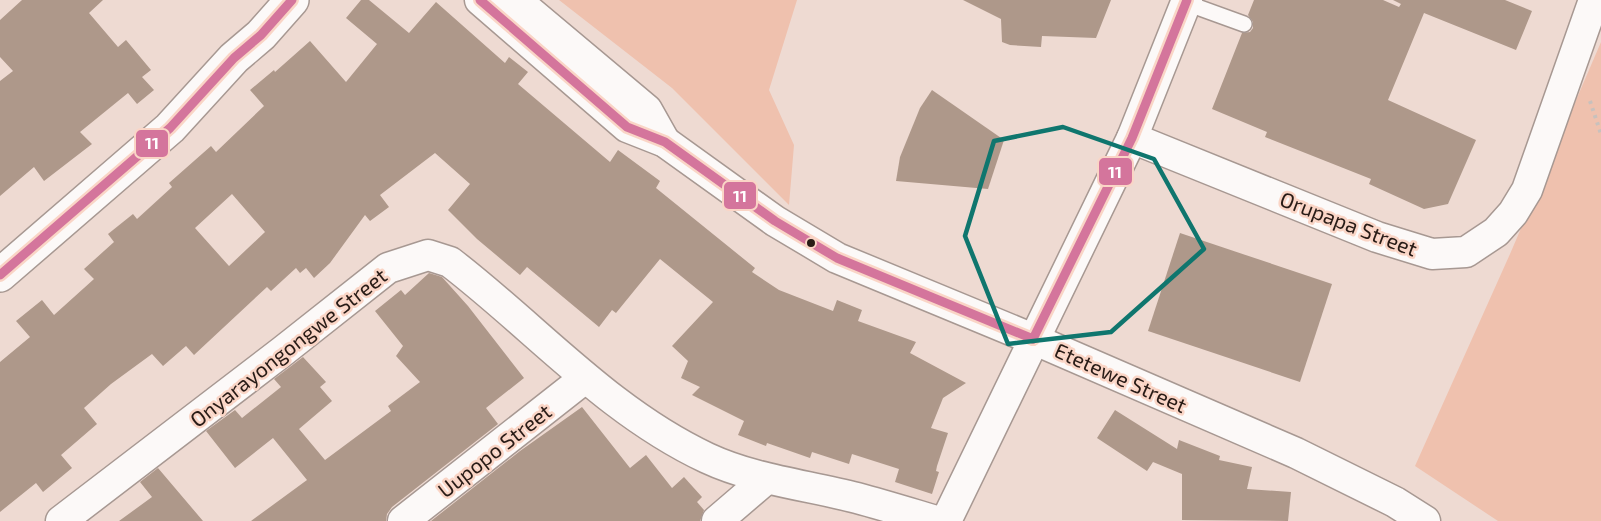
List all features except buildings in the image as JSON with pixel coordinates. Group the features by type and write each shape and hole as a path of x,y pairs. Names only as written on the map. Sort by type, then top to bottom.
{"street":[{"path":"234,58 250,26 270,0"},
{"path":"0,275 170,128 234,58 261,35 292,0"},
{"name":"Etetewe Street","path":"480,0 627,127 665,142 775,221 837,258 1033,339 1296,453 1395,502 1425,521"},
{"name":"Etetewe Street","path":"516,0 646,110 665,142"},
{"name":"Orupapa Street","path":"1132,138 1377,237 1432,254 1466,252 1496,232 1513,213 1527,190 1594,0"},
{"path":"946,521 1132,138 1186,1"},
{"name":"Onyarayongongwe Street","path":"61,521 284,351 388,268 428,255 450,262 585,378 654,428 708,459 766,478 856,498 936,521"},
{"name":"Uupopo Street","path":"402,521 585,378"},
{"path":"717,521 766,478"}],"lane":[{"path":"1186,1 1244,24"}],"highlighted area":[{"path":"1063,127 1154,159 1204,249 1111,332 1008,344 965,236 994,141"}],"shaded area":[{"path":"559,0 797,0 769,90 794,145 789,205 672,88"},
{"path":"1601,42 1601,521 1498,521 1415,466 1510,254"}],"transit line":[{"name":"11","path":"0,275 170,128 234,58 261,35 292,0"},
{"name":"11","path":"480,0 627,127 665,142 775,221 837,258 1033,339"},
{"name":"11","path":"1033,339 1132,138 1187,0"}]}
